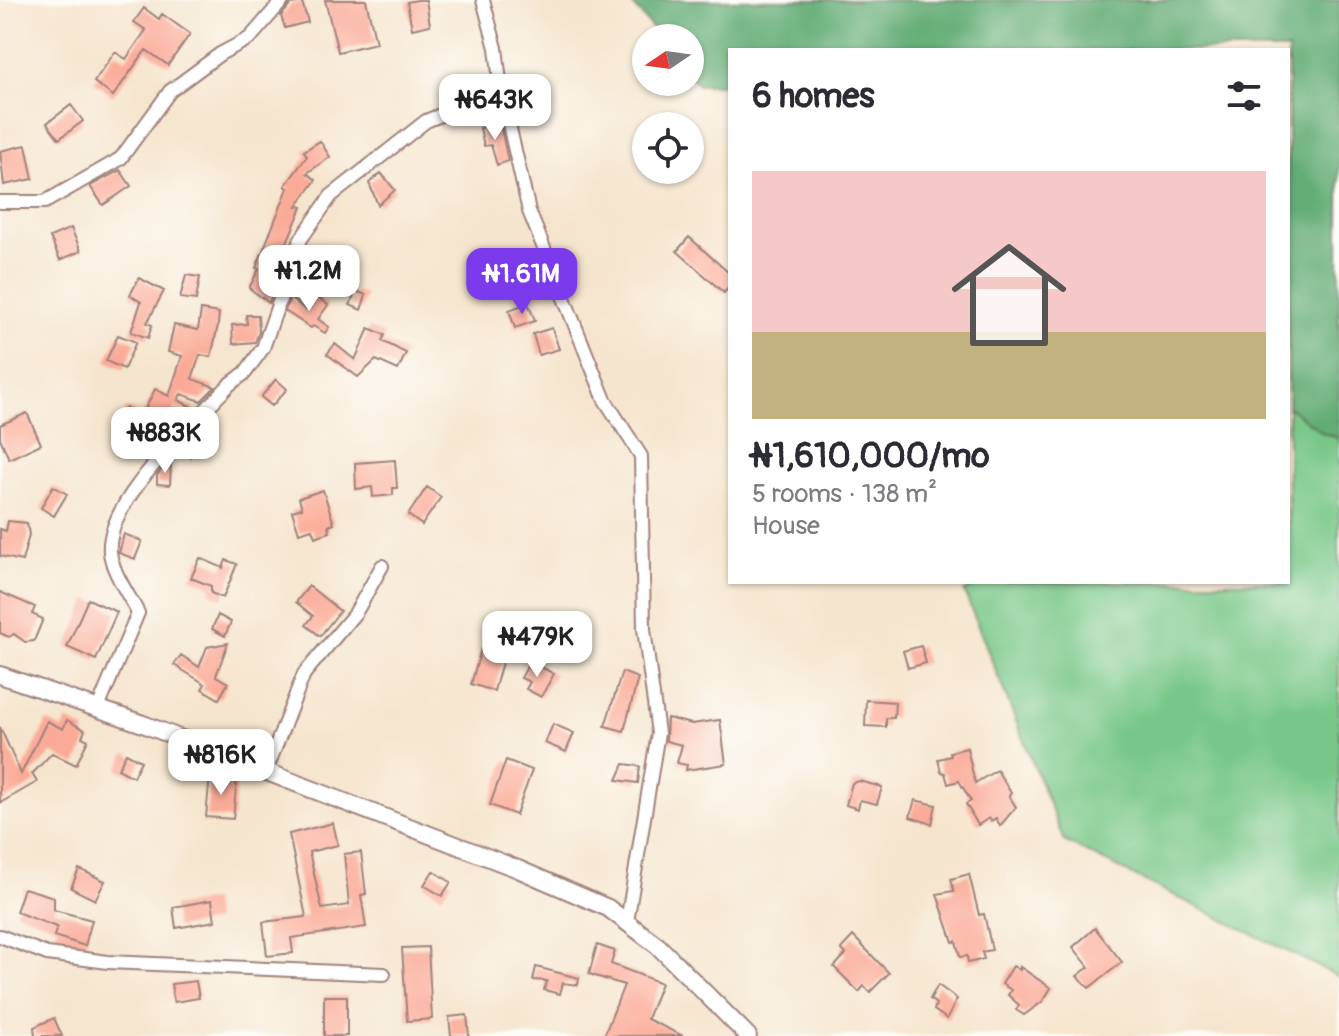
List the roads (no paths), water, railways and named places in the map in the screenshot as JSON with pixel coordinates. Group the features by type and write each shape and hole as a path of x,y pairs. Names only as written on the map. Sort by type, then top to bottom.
{"street":[{"path":"0,202 45,202 121,158 170,91 220,54 250,38 283,0"},
{"path":"483,0 496,48 501,90 529,211 605,400 641,456 644,629 658,733 627,922"},
{"path":"98,708 138,613 109,550 123,508 141,478 229,385 245,373 263,348 301,239 331,196 426,121 501,90"},
{"path":"266,771 304,674 356,612 382,566"},
{"path":"0,675 266,771 518,869 608,908 658,946 748,1036"},
{"path":"0,936 47,954 108,962 384,974"}]}
